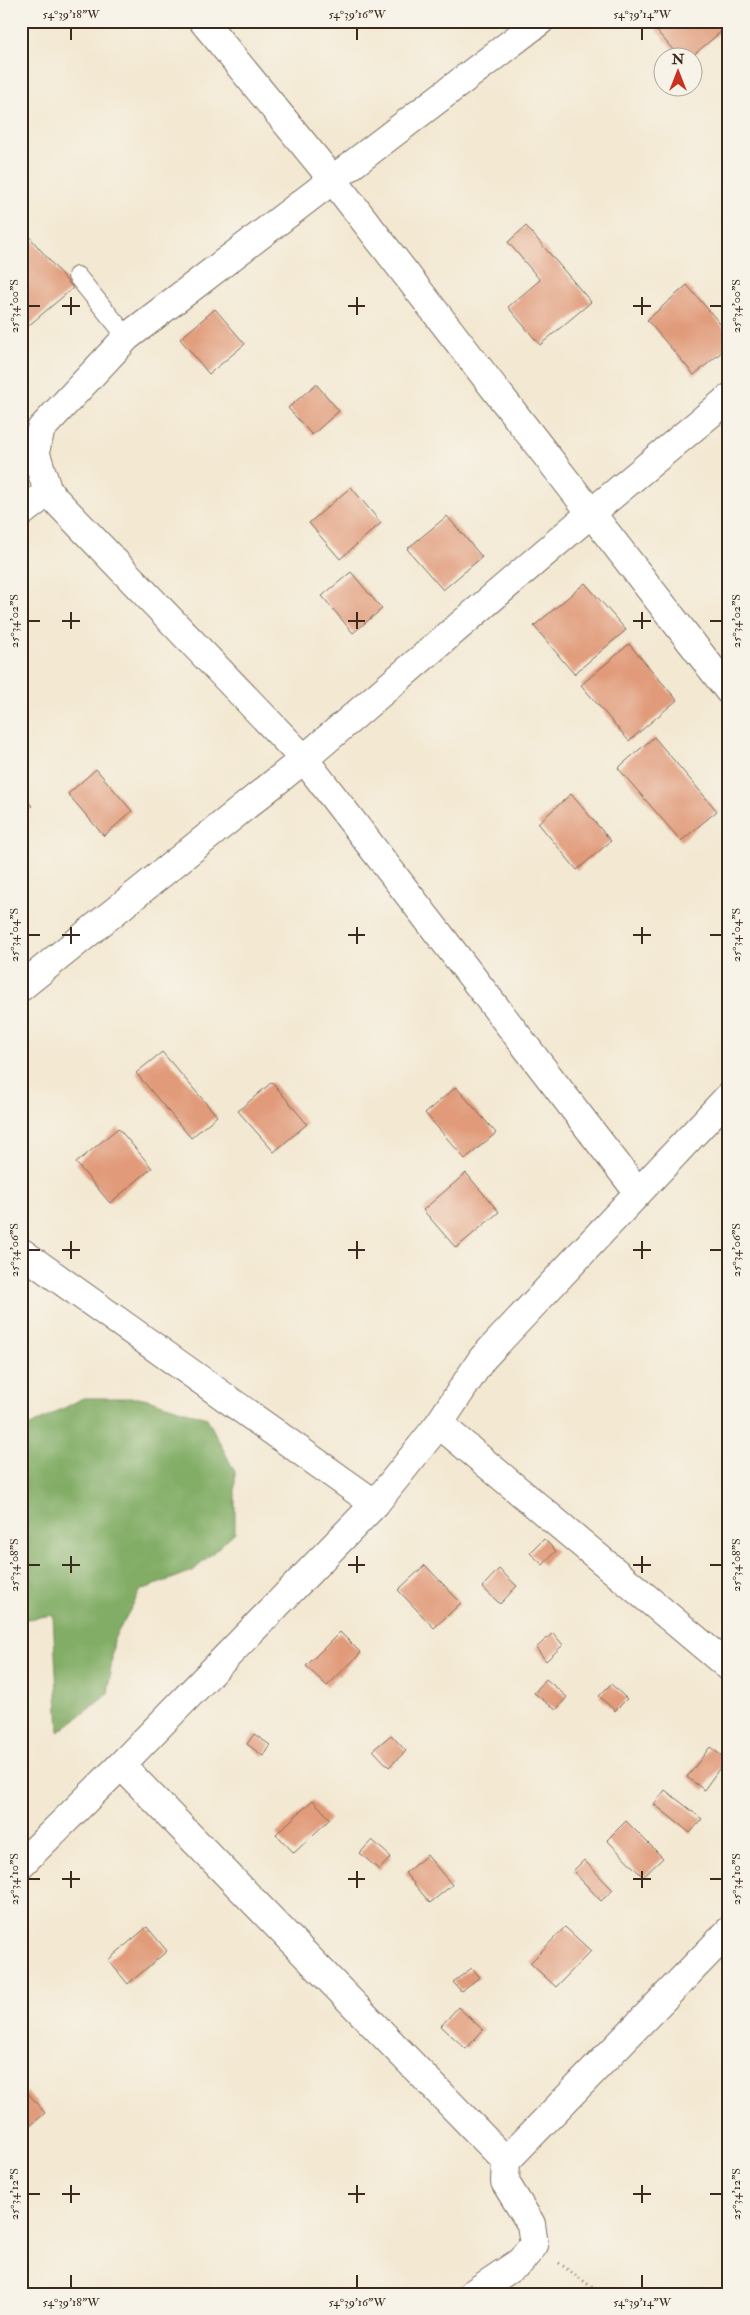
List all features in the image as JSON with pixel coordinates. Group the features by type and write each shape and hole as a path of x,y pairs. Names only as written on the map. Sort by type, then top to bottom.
{"street":[{"path":"204,21 333,180 729,691"},
{"path":"540,21 127,337 41,429 35,451 48,492 304,759 638,1192"},
{"path":"21,988 304,759 590,514 729,398"},
{"path":"21,513 48,492"},
{"path":"21,1864 121,1765 375,1504 439,1424 482,1359 729,1096"},
{"path":"21,1252 375,1504"},
{"path":"439,1424 729,1667"},
{"path":"121,1765 506,2161"},
{"path":"472,2294 520,2262 534,2244 531,2224 505,2182 506,2161 729,1931"}],"lane":[{"path":"77,276 127,337"}],"path":[{"path":"534,2244 601,2294"}],"green space":[{"path":"83,1398 144,1398 207,1418 235,1472 235,1532 193,1571 141,1590 114,1639 108,1694 59,1732 53,1615 21,1620 21,1431"}],"building":[{"path":"667,21 716,21 723,30 702,48 671,48 656,30"},
{"path":"526,226 591,302 540,345 508,307 540,280 508,242"},
{"path":"21,227 73,288 21,332"},
{"path":"687,285 729,334 729,346 694,375 647,320"},
{"path":"215,309 245,344 209,374 180,339"},
{"path":"316,384 339,411 312,435 288,408"},
{"path":"351,487 381,523 340,559 309,523"},
{"path":"447,516 482,557 443,590 407,549"},
{"path":"351,572 382,609 353,633 322,596"},
{"path":"585,583 626,630 574,674 534,626"},
{"path":"629,644 677,700 629,741 581,685"},
{"path":"654,737 717,811 681,841 618,768"},
{"path":"96,769 132,811 104,836 68,794"},
{"path":"571,794 611,841 577,870 538,823"},
{"path":"21,795 32,806 21,815"},
{"path":"162,1052 217,1116 191,1138 136,1073"},
{"path":"272,1082 307,1124 274,1152 238,1111"},
{"path":"456,1087 496,1133 465,1159 425,1113"},
{"path":"118,1128 152,1168 110,1203 76,1163"},
{"path":"466,1173 499,1212 456,1248 423,1210"},
{"path":"544,1539 556,1551 543,1565 530,1553"},
{"path":"425,1565 461,1603 434,1628 398,1590"},
{"path":"499,1569 517,1586 500,1604 482,1587"},
{"path":"340,1632 361,1653 327,1686 306,1666"},
{"path":"553,1633 563,1645 546,1661 536,1648"},
{"path":"546,1679 567,1697 556,1710 534,1693"},
{"path":"611,1684 627,1699 615,1711 599,1696"},
{"path":"254,1734 270,1745 263,1756 247,1744"},
{"path":"391,1735 406,1751 389,1767 373,1750"},
{"path":"710,1747 726,1759 704,1790 687,1777"},
{"path":"665,1790 702,1819 690,1833 654,1804"},
{"path":"313,1800 330,1819 294,1853 276,1834"},
{"path":"626,1821 663,1858 643,1877 607,1840"},
{"path":"372,1840 391,1857 379,1870 360,1853"},
{"path":"427,1855 452,1885 430,1903 405,1873"},
{"path":"584,1860 613,1890 601,1901 573,1871"},
{"path":"147,1927 167,1951 128,1984 108,1960"},
{"path":"565,1927 591,1951 556,1987 530,1963"},
{"path":"472,1968 480,1977 461,1991 453,1982"},
{"path":"458,2007 483,2030 466,2049 441,2026"},
{"path":"27,2092 45,2113 21,2134 21,2098"}]}
